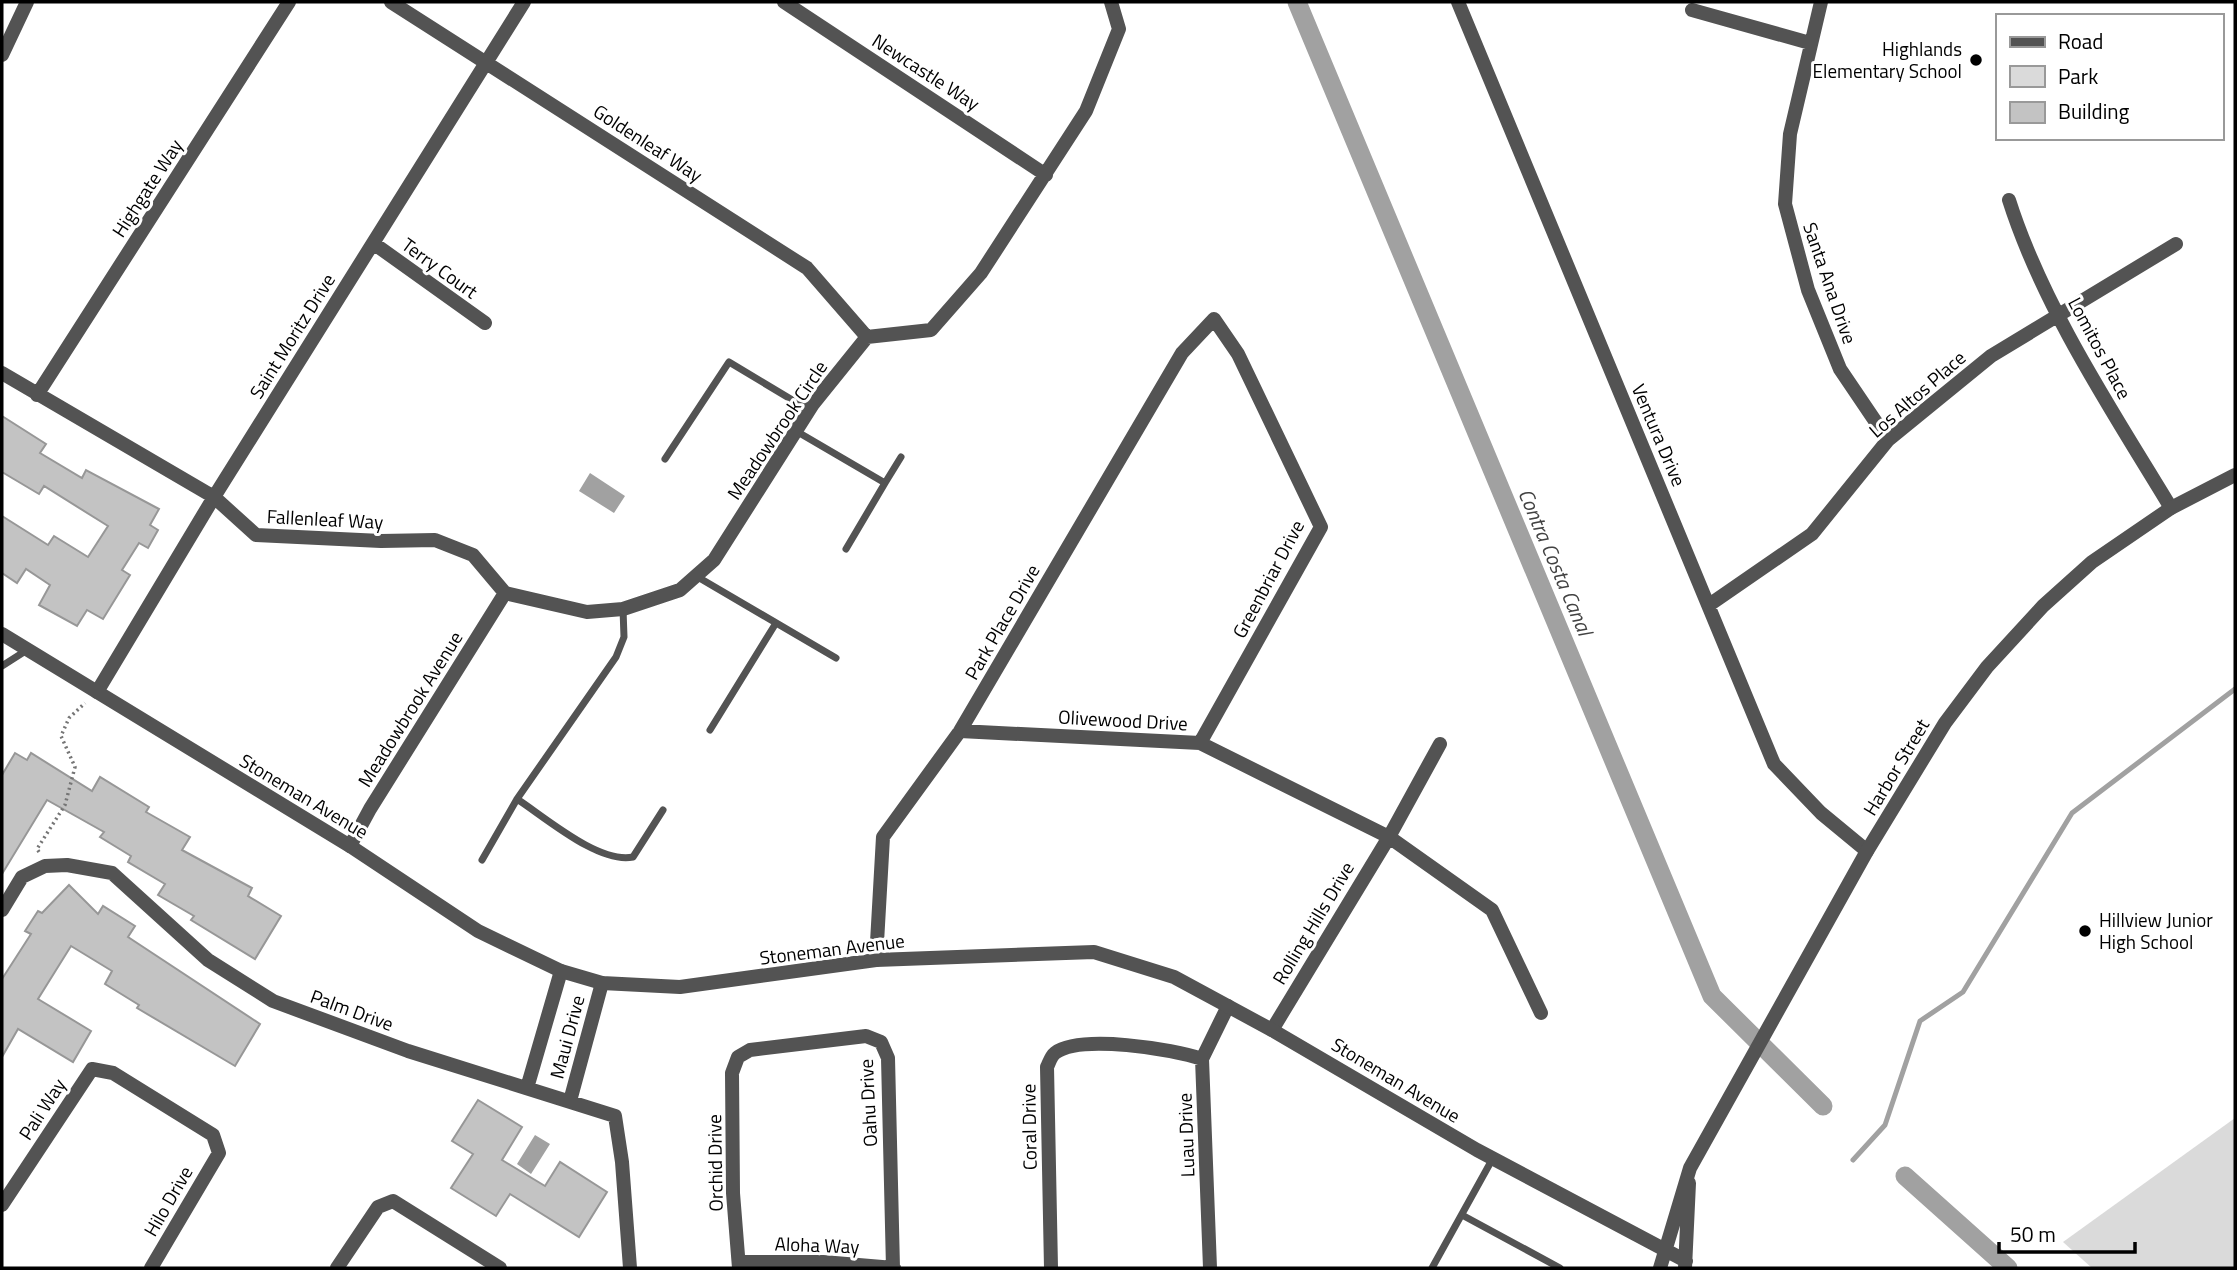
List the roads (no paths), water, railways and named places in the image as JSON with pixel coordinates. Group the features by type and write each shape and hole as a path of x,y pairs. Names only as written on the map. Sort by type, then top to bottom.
{"street":[{"path":"2,55 27,2"},
{"name":"Highgate Way","path":"37,395 289,2"},
{"name":"Goldenleaf Way","path":"391,2 807,268 867,337"},
{"name":"Saint Moritz Drive","path":"97,692 214,497 524,2"},
{"name":"Newcastle Way","path":"784,2 1046,175"},
{"path":"867,337 931,330 981,273 1086,111 1119,29 1111,2"},
{"name":"Ventura Drive","path":"1458,2 1774,764 1797,791 1867,851"},
{"name":"Santa Ana Drive","path":"1821,2 1790,134 1784,204 1808,290 1840,369 1888,440"},
{"path":"1692,10 1810,43"},
{"name":"Lomitos Place","path":"2009,200 2024,244 2091,375 2171,509"},
{"name":"Terry Court","path":"373,243 485,323"},
{"name":"Los Altos Place","path":"1709,606 1812,534 1888,440 1991,356 2059,312 2176,244"},
{"name":"Park Place Drive","path":"876,960 883,837 960,731 1182,353 1214,319"},
{"name":"Greenbriar Drive","path":"1200,743 1321,527 1237,355 1214,319"},
{"name":"Meadowbrook Circle","path":"505,593 587,612 623,609 680,590 714,560 809,410 867,337"},
{"name":"Fallenleaf Way","path":"2,373 214,497 256,535 381,541 435,540 473,555 505,593"},
{"name":"Harbor Street","path":"1660,1268 1690,1168 1777,1008 1867,851 1945,723 1987,667 2043,606 2092,562 2171,509 2235,475"},
{"name":"Meadowbrook Avenue","path":"350,846 370,809 505,593"},
{"name":"Stoneman Avenue","path":"2,634 350,846 478,931 561,971 602,983 680,987 876,960 1094,952 1174,977 1272,1030 1493,1158 1665,1248 1685,1264"},
{"name":"Olivewood Drive","path":"960,731 1200,743 1389,837 1492,910 1541,1013"},
{"name":"Rolling Hills Drive","path":"1272,1030 1389,837 1440,744"},
{"name":"Palm Drive","path":"2,910 22,877 45,866 67,865 113,873 208,960 273,1002 408,1051 615,1116 622,1162 630,1268"},
{"name":"Maui Drive","path":"527,1088 561,971"},
{"name":"Maui Drive","path":"570,1101 602,983"},
{"name":"Luau Drive","path":"1210,1268 1202,1059 1228,1006"},
{"name":"Oahu Drive","path":"738,1057 750,1050 866,1036 881,1042 888,1058 894,1268"},
{"name":"Coral Drive","path":"1051,1268 1047,1067 1053,1054 1070,1046 1143,1045 1202,1059"},
{"name":"Orchid Drive","path":"738,1057 732,1086 733,1193 739,1265"},
{"name":"Pali Way","path":"2,1205 92,1069 113,1073 213,1135 219,1153"},
{"name":"Hilo Drive","path":"151,1268 219,1153"},
{"name":"Harbor Street","path":"1685,1264 1690,1168"},
{"path":"337,1268 378,1207 393,1201 500,1268"},
{"name":"Aloha Way","path":"739,1265 823,1262 894,1268"}],"lane":[{"path":"666,459 729,362 809,410"},
{"path":"796,431 885,483"},
{"path":"846,549 901,457"},
{"path":"695,576 836,658"},
{"path":"482,860 517,799 616,657 624,636 623,609"},
{"path":"710,730 776,623"},
{"path":"2,666 27,650"},
{"path":"517,799 581,842 619,860 633,857 663,810"},
{"path":"1432,1268 1493,1158"},
{"path":"1462,1215 1560,1268"}],"waterway":[{"name":"Contra Costa Canal","path":"1297,2 1712,996 1823,1106"},
{"path":"1853,1160 1885,1125 1920,1021 1963,992 2072,813 2235,689"},
{"name":"Contra Costa Canal","path":"1905,1176 2008,1268"}],"place":[{"name":"Highlands Elementary School","path":"1976,60"},
{"name":"Hillview Junior High School","path":"2085,931"}]}
